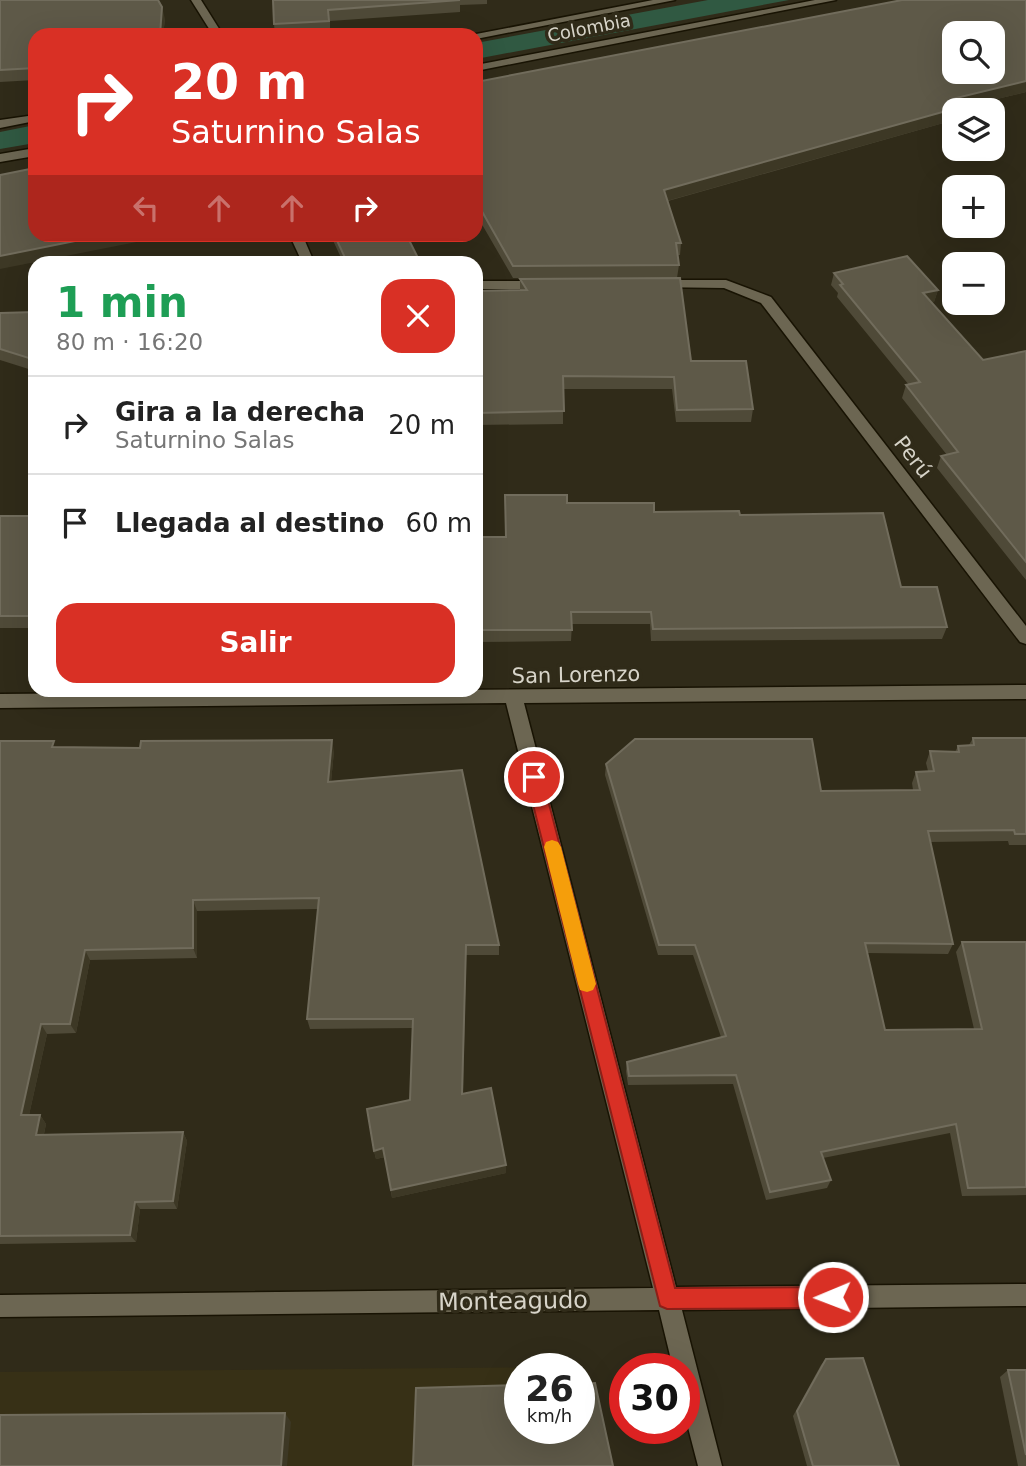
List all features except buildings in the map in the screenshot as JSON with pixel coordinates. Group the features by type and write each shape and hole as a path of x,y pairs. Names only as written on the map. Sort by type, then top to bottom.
{"street":[{"path":"196,0 214,28"},
{"name":"Colombia","path":"483,35 670,0"},
{"name":"Colombia","path":"483,67 831,0"},
{"path":"0,124 28,119"},
{"path":"0,158 28,153"},
{"name":"Perú","path":"643,284 726,284 766,300 1026,638"},
{"path":"483,285 559,285"},
{"name":"San Lorenzo","path":"0,701 1026,692"},
{"path":"514,698 710,1466"},
{"name":"Monteagudo","path":"0,1306 1026,1295"}],"shaded area":[{"path":"504,1368 504,1444 595,1444 595,1402 609,1466 0,1466 0,1372"}],"green space":[{"path":"708,0 789,0 483,58 483,42"},
{"path":"28,126 28,144 0,149 0,132"}],"slow traffic":[{"path":"552,847 587,984"}],"route":[{"path":"534,777 667,1299 833,1297"}]}
